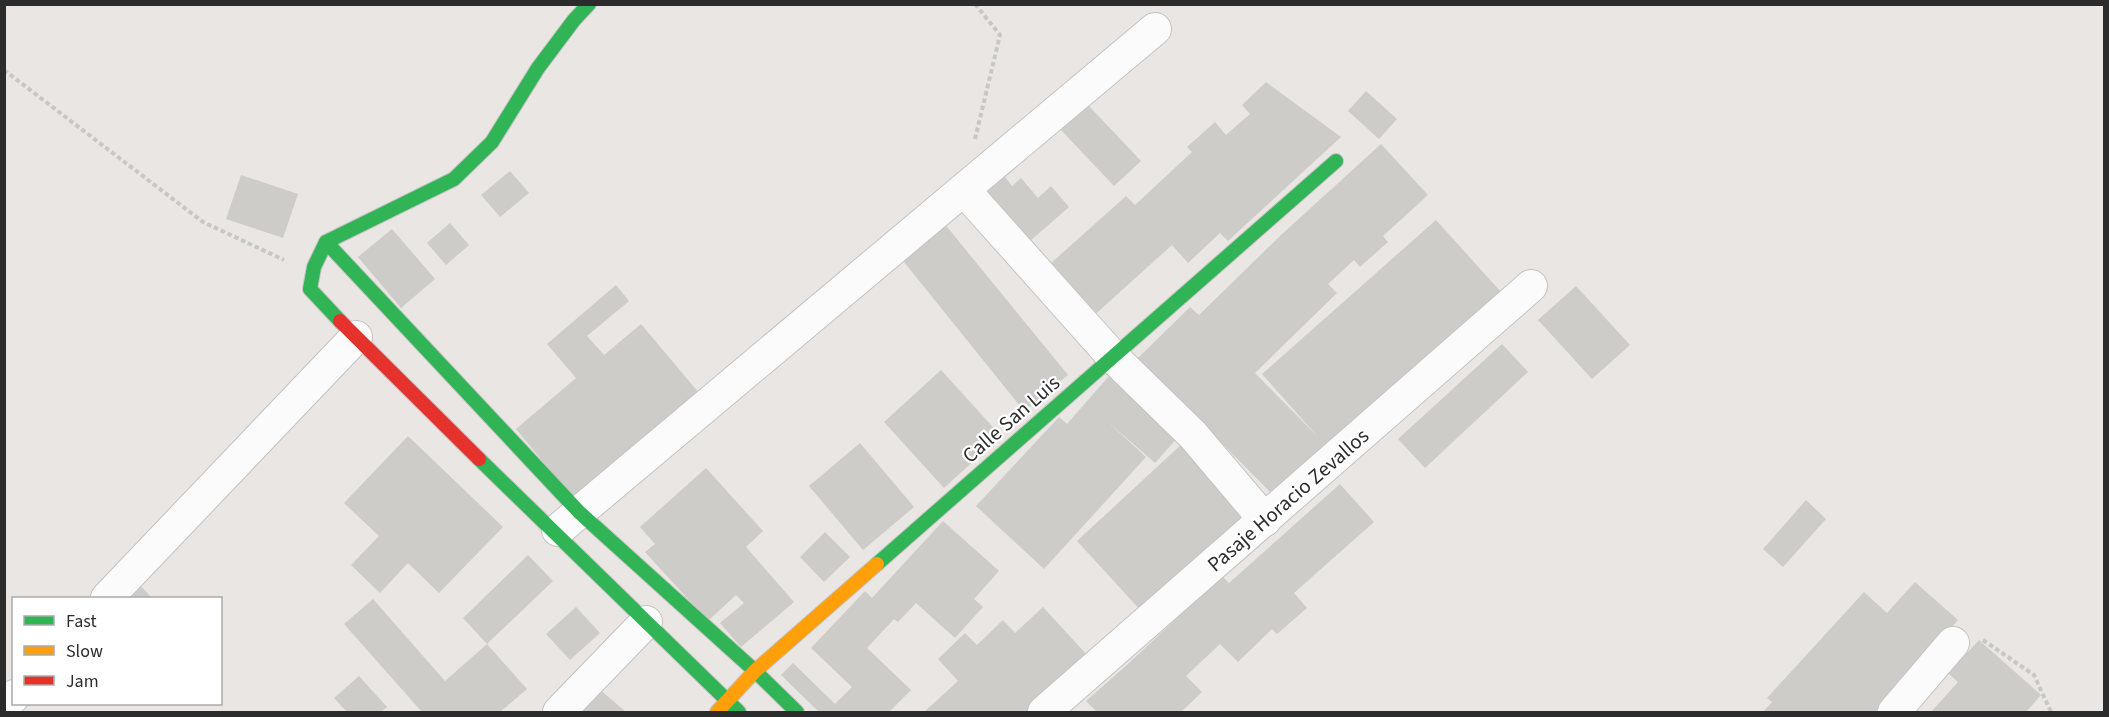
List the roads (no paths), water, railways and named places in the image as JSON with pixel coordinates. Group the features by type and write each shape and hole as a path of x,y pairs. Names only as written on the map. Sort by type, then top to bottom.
{"main road":[{"path":"590,4 574,20 538,68 492,142 454,179 326,242 314,267 310,289 356,337 739,712"},
{"name":"Calle San Luis","path":"717,712 754,671 1336,161"},
{"path":"326,242 579,512 797,712"}],"street":[{"path":"555,533 1155,29"},
{"path":"964,190 1113,357 1192,435 1265,520"},
{"name":"Pasaje Horacio Zevallos","path":"1044,712 1531,286"},
{"path":"107,597 356,337"},
{"path":"559,712 646,622"},
{"path":"1894,712 1953,643"}]}
